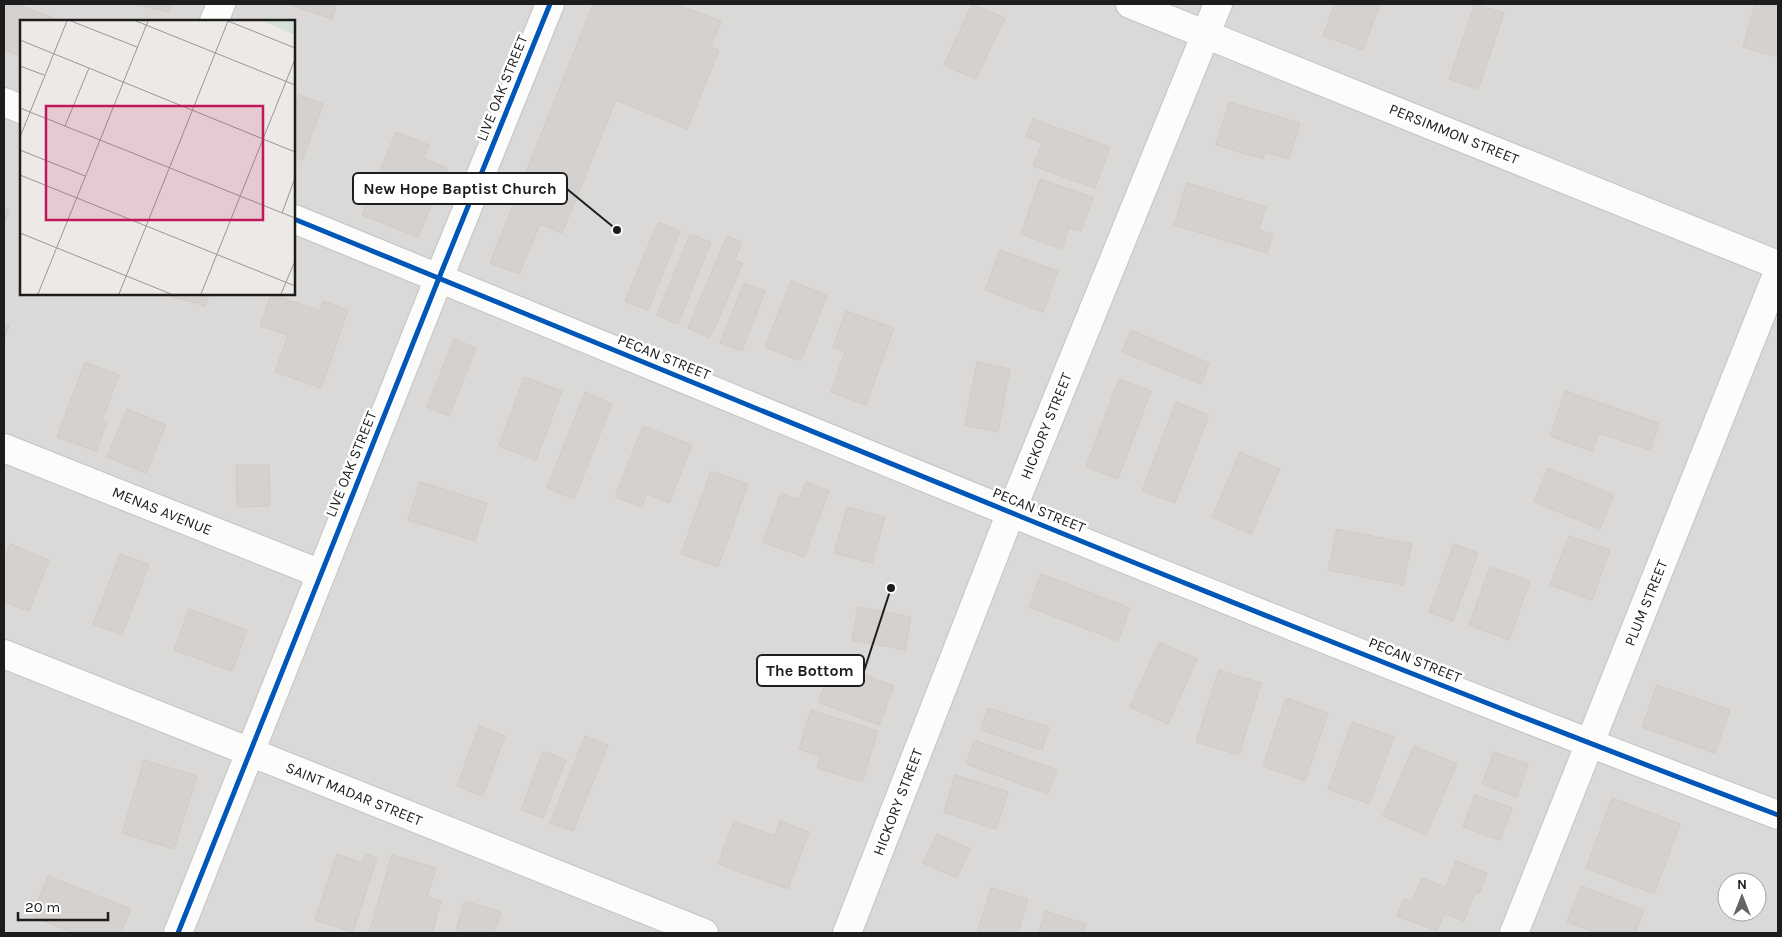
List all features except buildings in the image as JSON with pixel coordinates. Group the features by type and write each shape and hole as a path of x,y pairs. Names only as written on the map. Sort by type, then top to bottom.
{"street":[{"path":"214,20 221,4"},
{"name":"LIVE OAK STREET","path":"178,933 550,4"},
{"name":"PERSIMMON STREET","path":"1130,4 1778,265"},
{"name":"HICKORY STREET","path":"847,933 1011,512 1218,4"},
{"path":"4,102 20,109"},
{"name":"PECAN STREET","path":"295,219 1011,512 1589,744 1778,814"},
{"name":"PLUM STREET","path":"1514,933 1778,272"},
{"name":"MENAS AVENUE","path":"4,448 321,574"},
{"name":"SAINT MADAR STREET","path":"4,654 704,933"}],"shaded area":[{"path":"4,4 1778,4 1778,933 4,933"}],"cycle path":[{"path":"178,933 550,4"},
{"path":"295,219 1219,597 1591,744 1778,815"}],"place":[{"name":"New Hope Baptist Church","path":"617,230"},
{"name":"The Bottom","path":"891,588"}]}
